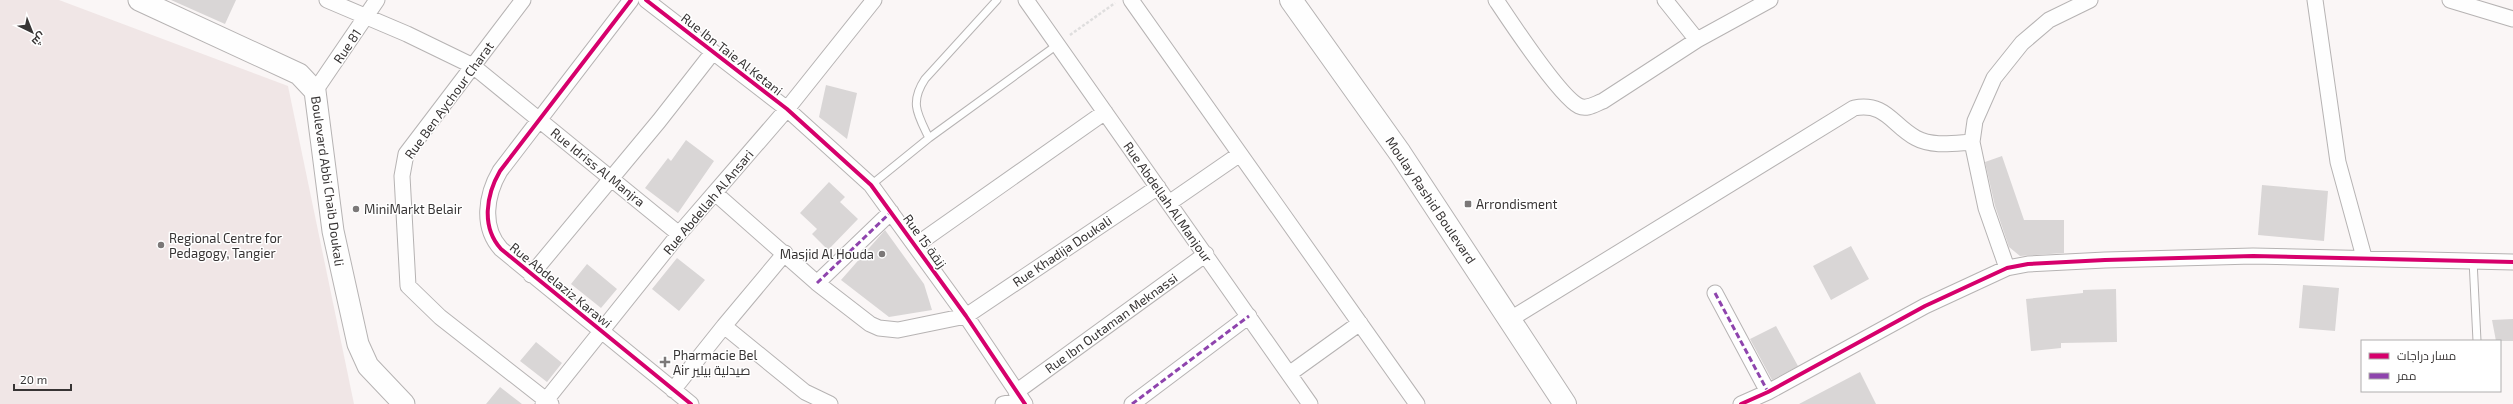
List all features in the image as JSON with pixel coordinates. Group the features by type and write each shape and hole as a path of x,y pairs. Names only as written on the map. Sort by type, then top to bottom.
{"main road":[{"name":"Moulay Rashid Boulevard","path":"1291,0 1400,153 1565,404"}],"street":[{"name":"Boulevard Abbi Chaib Doukali","path":"139,0 299,74 315,90 333,231 358,344 368,366 404,404"},
{"name":"Rue Idriss Al Manjra","path":"327,0 442,49 473,66 679,234"},
{"name":"Rue 81","path":"315,90 377,0"},
{"name":"Rue Ben Aychour Charat","path":"522,0 420,134 404,161 402,176 406,232 406,282 413,293 440,317 547,403"},
{"name":"Rue Abdelaziz Karawi","path":"631,0 493,183 488,202 490,229 496,243 531,275 603,331 691,404"},
{"name":"Rue Ibn Taie Al Ketani","path":"646,0 787,109"},
{"name":"Rue Abdellah Al Ansari","path":"547,403 679,234 787,109 874,0"},
{"name":"Rue Abdellah Al Manjour","path":"1026,0 1310,404"},
{"path":"1131,0 1417,404"},
{"path":"1496,0 1549,74 1570,99 1580,106 1589,107 1603,101 1697,40 1770,0"},
{"path":"1665,0 1697,40"},
{"path":"2007,268 1986,208 1972,142 1975,121 1994,78 2006,60 2036,30 2068,10 2090,0"},
{"path":"2315,0 2338,162 2364,257"},
{"path":"2450,0 2513,18"},
{"path":"531,275 659,121 713,52"},
{"path":"1509,320 1854,108 1868,106 1877,109 1917,138 1930,142 1972,142"},
{"name":"Rue 15 زنقة","path":"787,109 871,185 916,245 966,316 1021,399"},
{"path":"916,245 1105,112"},
{"path":"1169,203 1240,154"},
{"name":"Rue Khadija Doukali","path":"966,316 1158,187"},
{"path":"715,193 785,253 817,283 870,324 879,328 898,330 966,316"},
{"path":"817,283 891,212"},
{"path":"673,390 785,253"},
{"name":"Rue Ibn Outaman Meknassi","path":"1021,399 1206,254"},
{"path":"1741,404 1768,392 1925,306 2007,268 2028,264 2105,260 2260,256 2364,257 2513,262"},
{"path":"1715,293 1768,392"},
{"path":"1132,404 1249,316"},
{"path":"1290,374 1360,324"},
{"path":"724,326 805,392 830,404"},
{"path":"1003,404 1021,399"}],"lane":[{"path":"929,138 918,114 915,101 918,89 925,78 997,0"},
{"path":"871,185 929,138 1057,45"},
{"path":"2473,260 2477,340"}],"path":[{"path":"1057,45 1118,0"}],"shaded area":[{"name":"Regional Centre for Pedagogy, Tangier","path":"0,0 59,0 288,86 354,404 0,404"}],"building":[{"path":"171,0 236,0 225,24"},
{"path":"826,85 857,93 847,139 819,117"},
{"path":"686,140 714,161 678,213 645,188 668,158 671,161"},
{"path":"2002,156 2024,220 2064,220 2064,253 2020,256 2009,247 1995,206 1985,162"},
{"path":"829,182 845,197 840,202 858,219 828,250 812,234 817,229 800,213"},
{"path":"2262,185 2328,191 2324,241 2258,235"},
{"name":"Masjid Al Houda","path":"885,230 924,284 932,310 889,317 841,280"},
{"path":"1851,246 1869,279 1831,300 1813,266"},
{"path":"677,258 705,280 679,311 652,289"},
{"path":"587,264 617,289 601,308 571,284"},
{"path":"2303,285 2339,288 2335,331 2299,328"},
{"path":"2116,289 2117,342 2061,343 2061,348 2031,351 2026,299 2083,293 2083,290"},
{"path":"2513,319 2513,341 2496,340 2492,320"},
{"path":"1776,326 1798,366 1772,380 1750,339"},
{"path":"536,342 562,363 547,382 520,361"},
{"path":"1860,372 1876,404 1799,404"},
{"path":"500,387 522,404 486,404"}],"marked path":[{"path":"817,283 891,212"},
{"path":"1715,293 1768,392"},
{"path":"1132,404 1249,316"}],"cycle path":[{"path":"631,0 500,171 491,190 488,221 490,231 501,249 691,404"},
{"path":"646,0 787,109 871,185 966,316 1025,404"},
{"path":"1741,404 1768,392 1925,306 2007,268 2028,264 2105,260 2253,256 2513,262"}],"place":[{"name":"Arrondisment","path":"1468,204"},
{"name":"MiniMarkt Belair","path":"356,209"},
{"name":"Regional Centre for Pedagogy, Tangier","path":"161,245"},
{"name":"Masjid Al Houda","path":"882,254"},
{"name":"Pharmacie Bel Air صيدلية بيلير","path":"665,362"}]}
